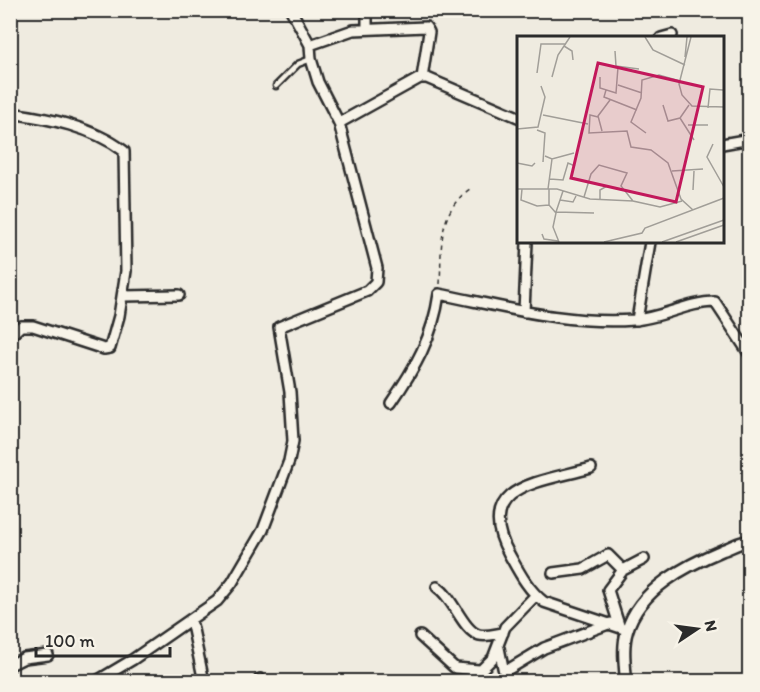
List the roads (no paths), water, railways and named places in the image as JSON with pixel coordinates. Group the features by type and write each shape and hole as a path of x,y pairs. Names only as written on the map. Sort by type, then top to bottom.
{"street":[{"path":"95,681 191,620 217,601 232,583 263,530 289,461 293,422 279,327 367,291 376,282 377,268 339,123 310,60 310,45 291,10"},
{"path":"367,10 367,29"},
{"path":"310,45 353,30 428,28 422,78"},
{"path":"339,123 422,78 432,79 517,116"},
{"path":"10,113 53,120 102,139 124,151 126,271 123,296 110,348 104,349 33,326 21,326 10,336"},
{"path":"724,144 750,139"},
{"path":"524,312 527,243"},
{"path":"637,320 650,243"},
{"path":"391,403 415,369 431,334 439,294 524,312 572,319 637,320 715,302 750,355"},
{"path":"123,296 178,295"},
{"path":"591,468 512,492 500,504 497,522 501,540 536,595 544,602 619,626"},
{"path":"499,648 505,677 544,648 619,626 647,597 680,571 700,560 750,541"},
{"path":"553,573 583,569 608,555 623,570"},
{"path":"626,681 619,626 608,590 623,570 644,559"},
{"path":"437,587 448,596 473,632 483,635 503,633"},
{"path":"464,681 481,670 499,648 503,633 510,621 536,595"},
{"path":"191,620 204,681"},
{"path":"420,636 455,669 466,672 481,670"},
{"path":"10,665 24,658 48,655"},
{"path":"10,677 12,681"}],"lane":[{"path":"276,86 298,64 310,60"}]}
